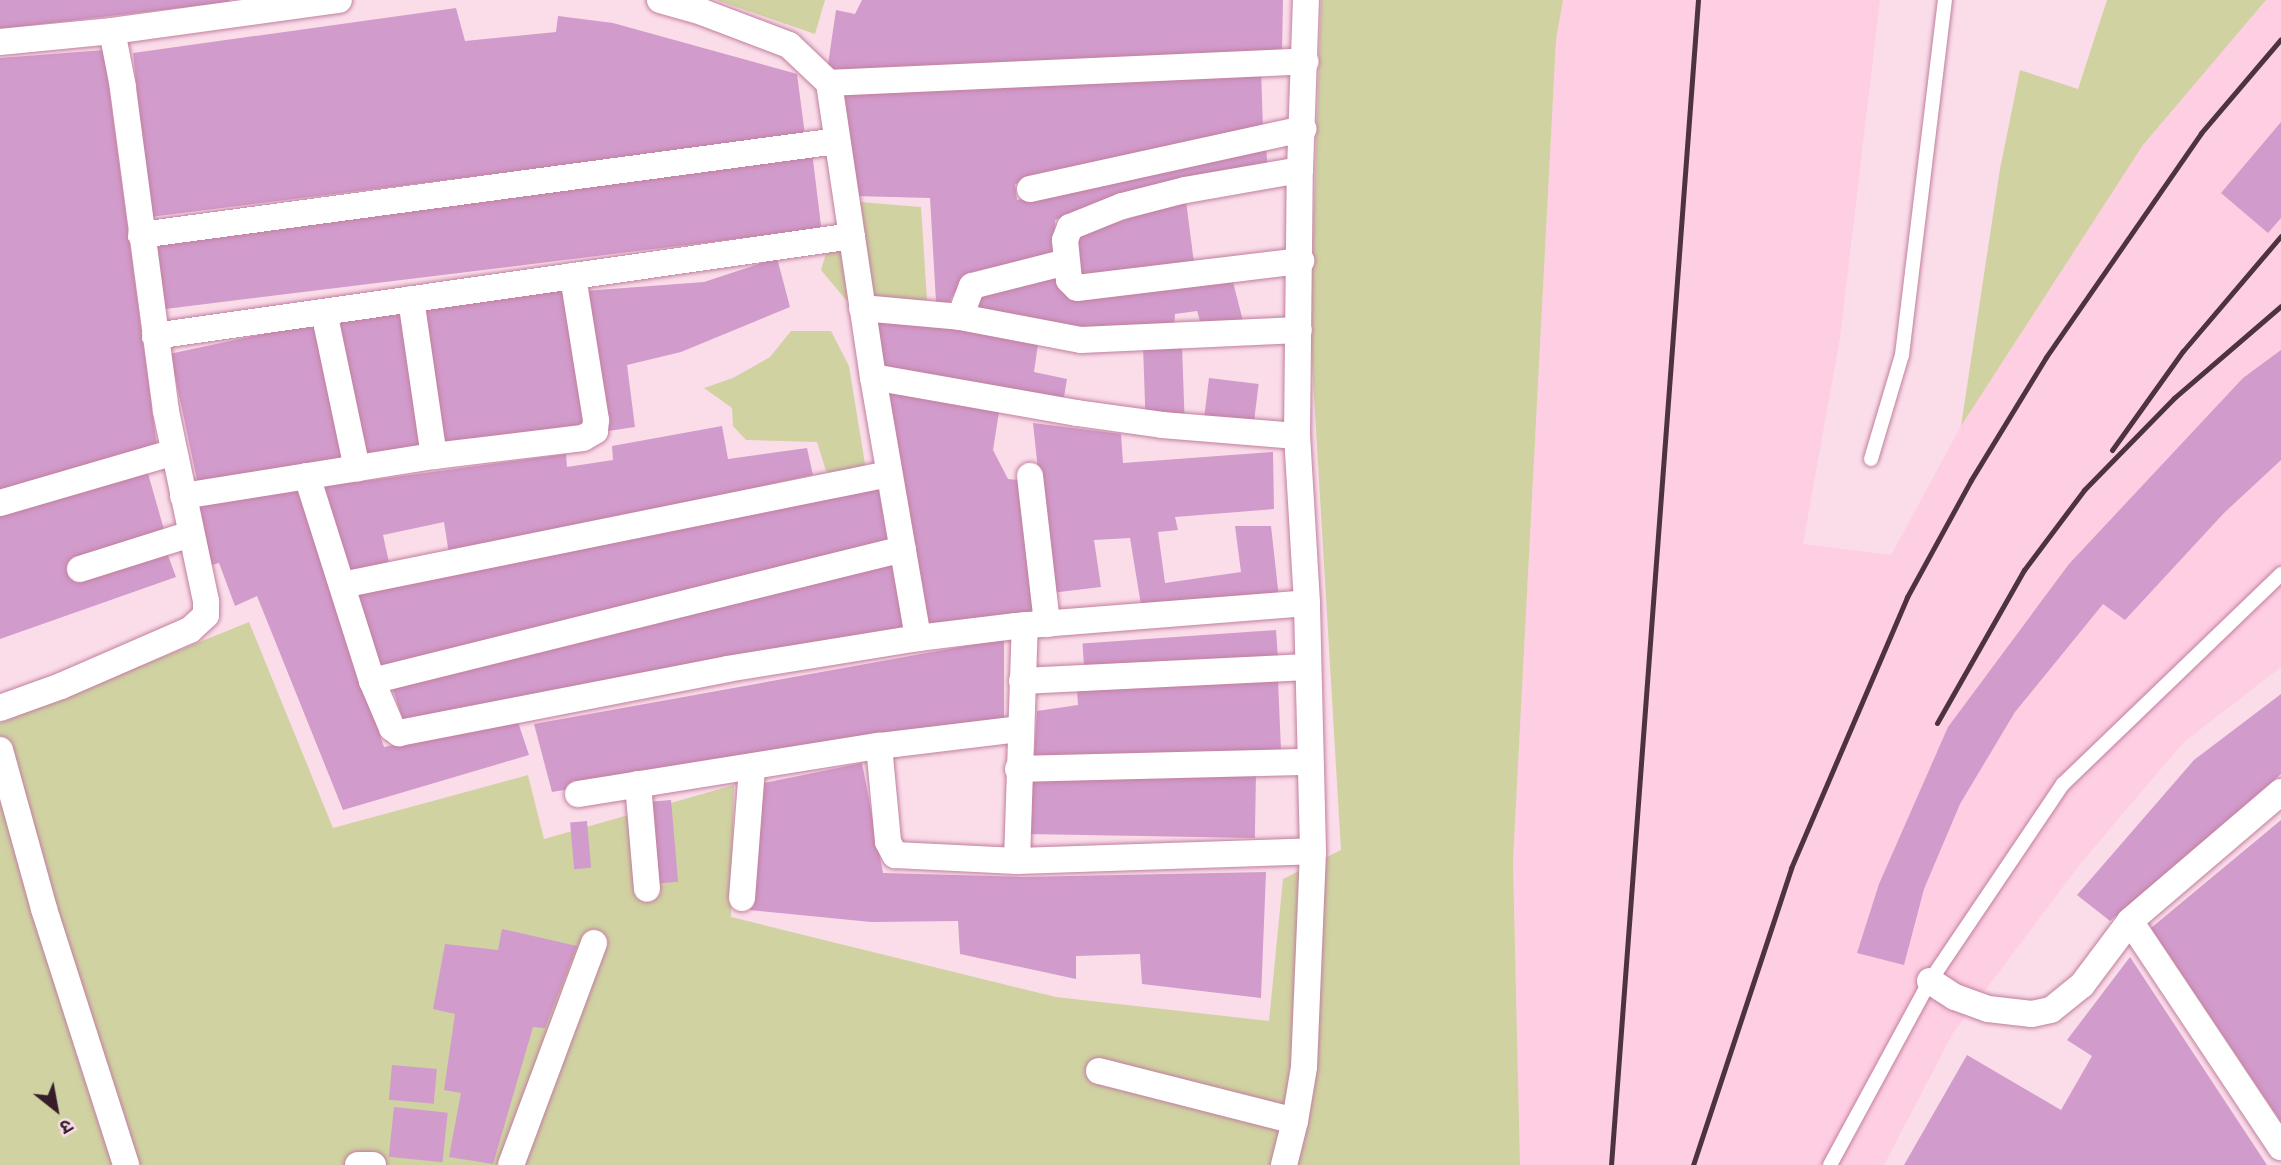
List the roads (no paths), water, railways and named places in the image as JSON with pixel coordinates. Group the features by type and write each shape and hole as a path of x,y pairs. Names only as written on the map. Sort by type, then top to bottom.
{"street":[{"path":"0,42 112,31 339,0"},
{"path":"660,0 702,12 789,45 829,83 873,377 918,638"},
{"path":"1284,1165 1296,1121 1304,1066 1313,851 1307,603 1297,436 1300,170 1304,129 1306,0"},
{"path":"0,708 61,686 201,622 206,615 206,601 174,452 155,336 124,87 112,31"},
{"path":"829,83 1305,61"},
{"path":"1030,188 1304,129"},
{"path":"141,234 837,141"},
{"path":"1300,170 1185,190 1122,206 1077,223 1067,232 1066,262 1072,285 1088,288 1301,261"},
{"path":"155,336 852,236"},
{"path":"960,317 972,286 1066,262"},
{"path":"183,496 434,456 583,438 595,431 596,421 573,276"},
{"path":"411,299 434,456"},
{"path":"862,308 960,317 1082,340 1299,330"},
{"path":"324,312 357,469"},
{"path":"873,377 1089,415 1297,436"},
{"path":"0,503 174,452"},
{"path":"342,585 889,474"},
{"path":"307,476 372,681 392,727 406,733 727,669 918,638 1036,624 1307,603"},
{"path":"1017,861 1022,681 1036,624 1030,476"},
{"path":"80,569 191,534"},
{"path":"372,681 902,549"},
{"path":"1022,681 1308,667"},
{"path":"578,794 879,746 1020,729"},
{"path":"879,746 888,842 895,855 1017,861 1313,851"},
{"path":"0,750 44,909 125,1165"},
{"path":"1018,769 1310,762"},
{"path":"742,898 752,768"},
{"path":"638,784 647,888"},
{"path":"1930,981 1955,997 1988,1009 2032,1014 2051,1010 2082,985 2130,921 2281,792"},
{"path":"2130,921 2281,1147"},
{"path":"511,1165 594,943"},
{"path":"1099,1071 1296,1121"},
{"path":"358,1165 373,1165"}],"lane":[{"path":"1871,459 1902,355 1945,0"},
{"path":"1830,1165 1930,981 2063,784 2281,574"}],"railway":[{"path":"1611,1165 1698,0"},
{"path":"1693,1165 1791,868 1907,597 1971,480 2046,357 2201,133 2281,39"},
{"path":"2112,450 2183,351 2281,236"},
{"path":"1937,723 2024,570 2084,490 2174,398 2281,306"}]}
